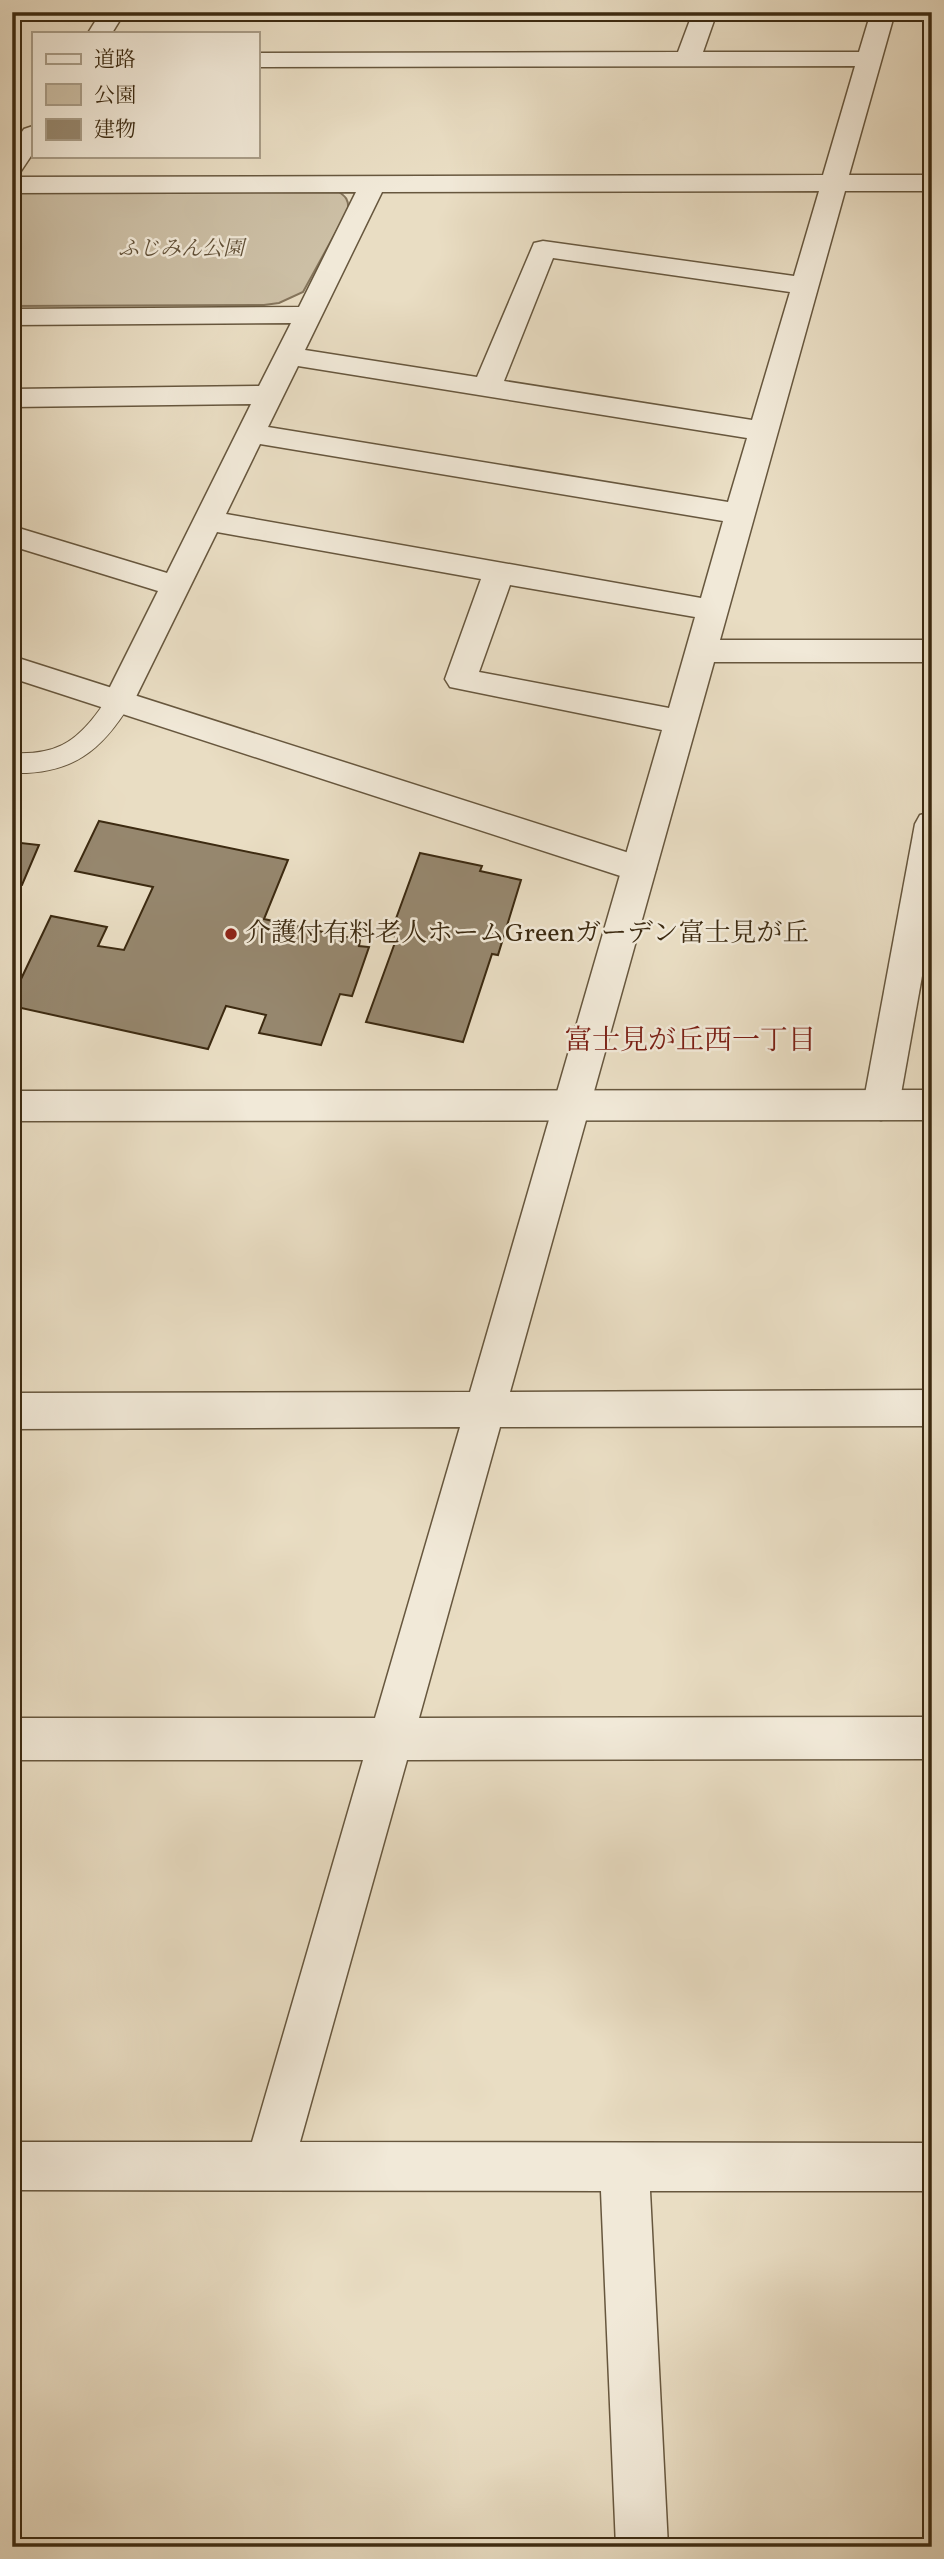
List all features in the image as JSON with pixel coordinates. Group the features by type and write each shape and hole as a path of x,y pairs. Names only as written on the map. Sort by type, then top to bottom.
{"street":[{"path":"101,32 113,12"},
{"path":"688,59 705,12"},
{"path":"269,2166 883,12"},
{"path":"259,60 870,59"},
{"path":"12,166 32,136"},
{"path":"12,185 932,183"},
{"path":"119,701 373,184"},
{"path":"487,387 543,249 805,286"},
{"path":"12,317 309,315"},
{"path":"288,356 763,431"},
{"path":"12,398 270,395"},
{"path":"251,433 740,514"},
{"path":"208,521 712,610"},
{"path":"12,536 176,586"},
{"path":"499,572 461,679 681,722"},
{"path":"700,651 932,651"},
{"path":"12,667 639,870"},
{"path":"881,1105 930,843"},
{"path":"12,1106 932,1105"},
{"path":"12,1411 932,1408"},
{"path":"12,1739 932,1738"},
{"path":"12,2166 932,2167"},
{"path":"627,2166 625,2208 642,2547"}],"lane":[{"path":"12,763 27,765 51,761 77,752 100,732 119,701"}],"green space":[{"name":"ふじみん公園","path":"337,191 346,199 348,210 303,292 279,303 12,306 12,192"}],"building":[{"name":"介護付有料老人ホームGreenガーデン富士見が丘","path":"99,821 288,860 264,919 360,940 359,946 369,947 352,996 340,994 321,1045 259,1033 266,1015 226,1006 208,1049 12,1006 12,998 51,916 107,927 98,946 124,950 153,887 75,871"},
{"path":"12,842 39,845 22,885 12,884"},
{"name":"介護付有料老人ホームGreenガーデン富士見が丘","path":"420,853 482,866 480,871 521,880 498,955 492,954 463,1042 366,1022 397,937 390,935"}],"place":[{"name":"介護付有料老人ホームGreenガーデン富士見が丘","path":"231,934"}],"district":[{"name":"富士見が丘西一丁目","path":"690,1041"}]}
